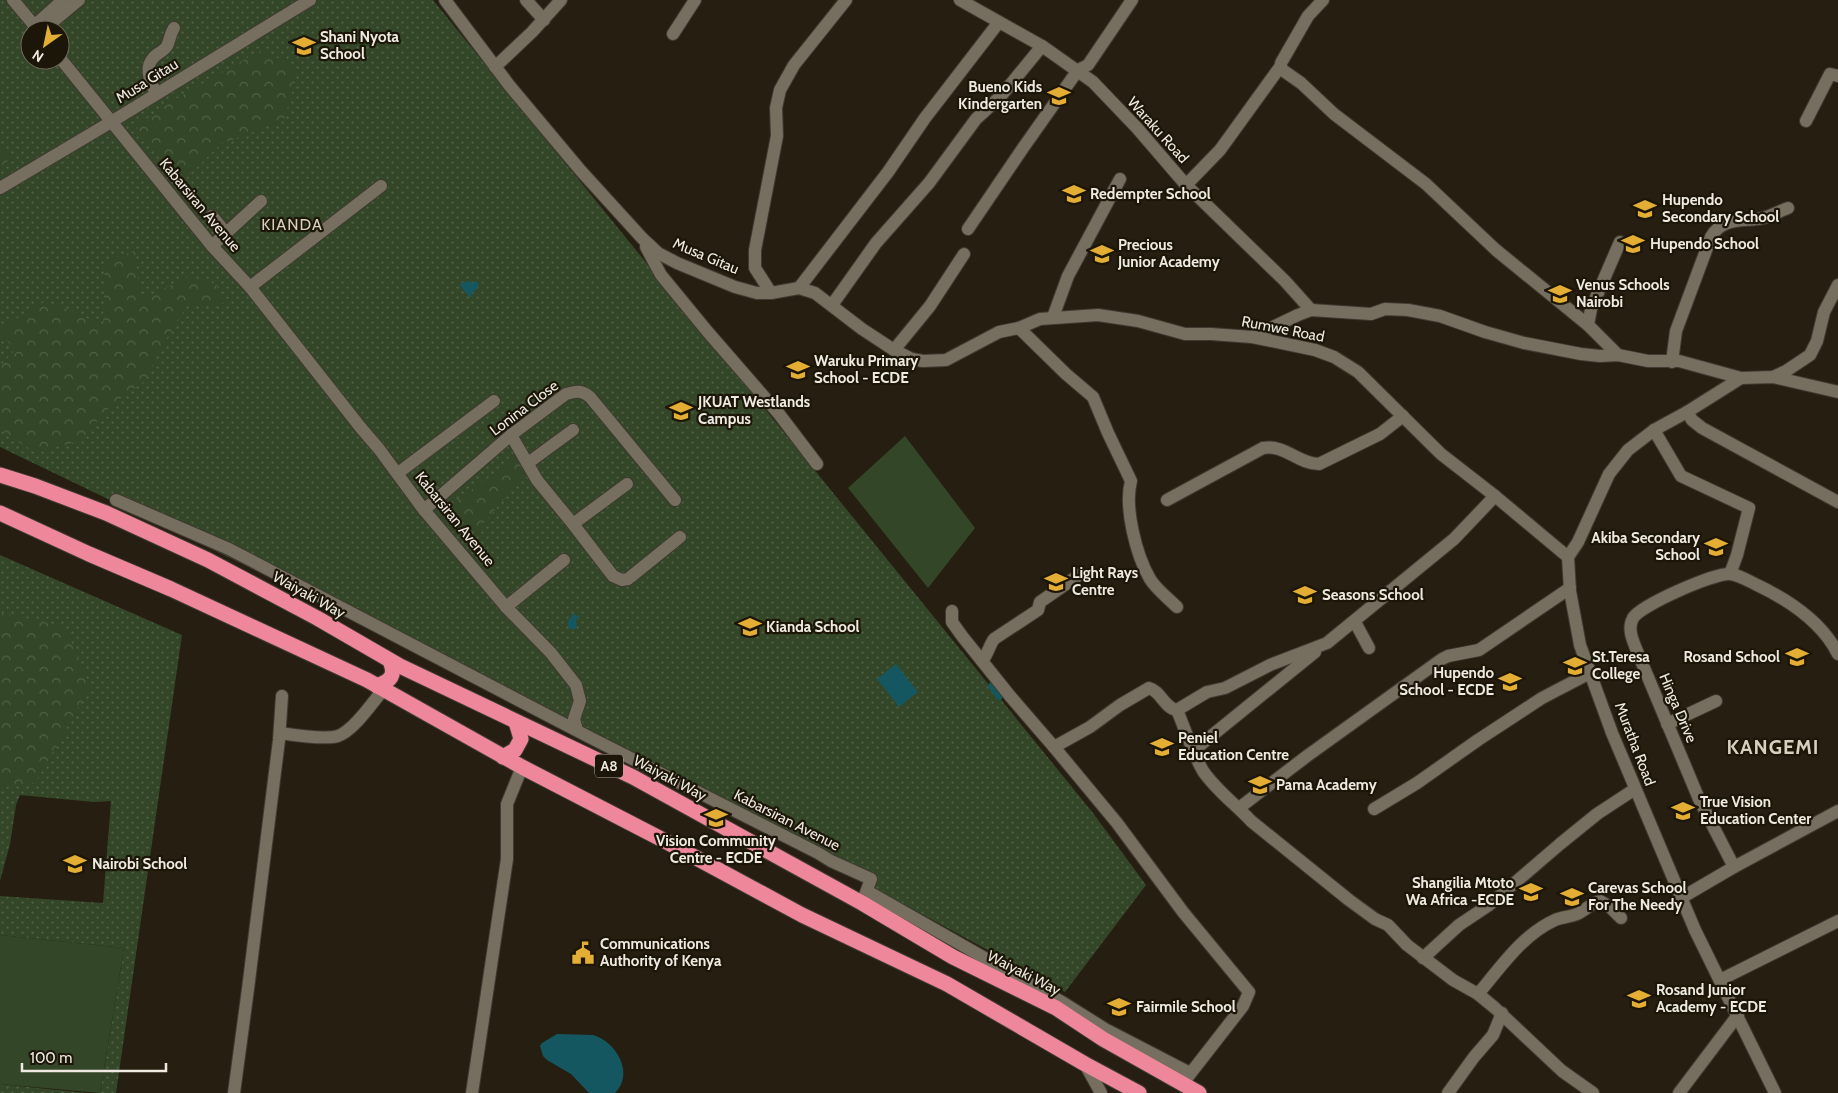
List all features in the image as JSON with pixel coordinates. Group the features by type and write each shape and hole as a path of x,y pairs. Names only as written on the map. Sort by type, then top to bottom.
{"highway":[{"name":"Waiyaki Way","path":"0,475 106,513 208,560 317,618 390,660 633,777 864,897 953,957 1056,1008 1103,1039 1187,1078 1199,1093"},
{"path":"0,513 298,647 380,688 522,768 672,845 802,915 947,984 1085,1064 1140,1093"},
{"path":"380,688 392,676 394,670 390,660"},
{"path":"503,757 515,750 521,739 516,722"}],"street":[{"path":"13,0 31,20"},
{"path":"45,20 64,0"},
{"path":"50,20 79,0"},
{"name":"Musa Gitau","path":"0,188 310,0"},
{"name":"Musa Gitau","path":"445,0 495,67 581,171 658,253 735,287 771,293 799,288"},
{"path":"526,0 544,20"},
{"path":"495,67 544,20 561,0"},
{"path":"672,34 695,0"},
{"path":"771,293 755,268 755,250 777,136 776,108 780,90 794,65 846,0"},
{"path":"968,229 1078,70 1088,66 1132,0"},
{"path":"1186,185 1220,150 1280,67 1308,16 1323,0"},
{"name":"Waraku Road","path":"963,1 1042,46 1093,82 1137,128 1186,185 1311,310"},
{"path":"999,22 799,288 816,293 862,329 894,350 912,359 923,361 946,360 999,332 1019,328 1066,374 1093,397 1108,433 1132,481 1129,491 1130,514 1144,568 1151,581 1177,607"},
{"path":"156,94 149,75 149,66 155,56 167,46 170,34 174,28"},
{"path":"832,305 876,243 929,182 976,119 1001,96 1042,46"},
{"path":"1280,67 1334,114 1426,184 1496,250 1588,325 1618,355"},
{"name":"Kabarsiran Avenue","path":"70,70 212,246 250,288 398,473 424,510 506,608 550,652 576,685 580,701 574,719 577,730 818,852 831,861 871,879 864,897"},
{"path":"1806,121 1830,74 1838,76"},
{"path":"1053,317 1068,276 1120,179"},
{"path":"250,288 382,186"},
{"path":"212,246 261,201"},
{"path":"1672,362 1676,331 1710,237 1716,228 1725,223 1766,217 1788,208"},
{"path":"212,216 226,233"},
{"path":"642,238 661,275 707,332 779,414 817,464"},
{"path":"1588,325 1592,309 1620,242"},
{"path":"894,350 930,306 964,254"},
{"path":"1773,376 1786,371 1810,355 1817,341 1824,312 1838,285"},
{"path":"1252,337 1311,310 1372,314 1385,309 1408,310 1440,316 1524,343 1581,354 1618,355 1648,361 1679,361 1741,378 1773,376 1836,388"},
{"name":"Rumwe Road","path":"1019,328 1040,319 1098,315 1138,320 1185,334 1252,337 1315,350 1334,357 1358,372 1440,454 1495,496 1568,557"},
{"path":"1568,557 1578,542 1609,474 1628,450 1654,430 1741,378"},
{"name":"Lonina Close","path":"424,510 511,435 566,394 576,391 590,397 675,500"},
{"path":"398,473 494,401"},
{"path":"1687,412 1692,420 1702,428 1838,502"},
{"path":"1167,500 1263,448 1271,446 1279,448 1309,464 1319,464 1380,434 1403,416"},
{"path":"528,463 573,430"},
{"path":"1654,430 1682,476 1749,508 1730,574 1773,592 1788,602 1828,638 1838,654"},
{"path":"511,435 537,480 613,576 622,580 628,580 680,537"},
{"path":"573,524 627,484"},
{"path":"1194,750 1321,647 1355,622 1454,539 1495,496"},
{"path":"116,500 229,549 577,730 569,747"},
{"name":"Muratha Road","path":"1568,557 1570,588 1580,645 1590,673 1635,789 1695,930 1775,1093"},
{"path":"506,608 564,560"},
{"name":"Hinga Drive","path":"1730,574 1684,588 1646,607 1634,617 1631,628 1632,637 1699,799 1734,867"},
{"path":"982,661 987,656 989,645 994,639 1038,610 1040,602 1079,575"},
{"path":"1239,808 1307,756 1442,659 1479,650 1570,588"},
{"path":"952,611 952,622 982,661 1117,823 1183,912 1249,992 1243,1006 1187,1078"},
{"path":"1355,622 1369,648"},
{"path":"1054,747 1090,727 1120,705 1149,688 1154,689 1172,710 1177,710 1207,692 1238,682 1270,665 1321,647"},
{"path":"1374,809 1417,783 1542,698 1590,673"},
{"path":"280,733 317,737 337,736 359,719 380,688"},
{"path":"234,1093 280,733 282,696"},
{"path":"1667,724 1716,702"},
{"path":"1177,710 1203,770 1220,792 1251,821 1375,919 1388,925 1407,945 1423,958 1453,980 1478,994 1502,1013 1537,1049 1590,1092"},
{"path":"472,1093 507,859 507,804 522,768"},
{"path":"1423,958 1459,925 1489,905 1574,832 1635,789"},
{"path":"1682,898 1734,867 1838,811"},
{"path":"1478,994 1524,941 1557,919 1577,914 1591,904 1600,901 1605,903 1621,918"},
{"path":"1720,980 1838,921"},
{"path":"1448,1093 1474,1057 1493,1035 1502,1013"},
{"path":"1679,1093 1738,1016"},
{"path":"1085,1064 1102,1093"}],"green space":[{"path":"0,0 433,0 1093,813 1146,885 1065,992 554,714 0,447"},
{"path":"263,49 298,71 284,120 221,144 186,178 150,146 136,126 174,100"},
{"path":"0,145 12,158 0,167"},
{"path":"135,251 140,300 188,277 216,284 224,303 187,306 162,346 146,380 110,406 80,441 35,452 0,431 0,366 15,350 0,332 0,329 44,302 76,312 103,327 105,261"},
{"path":"905,436 975,528 928,588 848,488"},
{"path":"521,449 526,473 477,531 444,509 512,461"},
{"name":"Nairobi School","path":"0,555 182,635 116,1093 100,1093 124,948 0,935 0,896 103,903 111,801 94,802 20,795 16,805 10,844 0,881"},
{"path":"0,612 65,627 90,687 35,783 0,788"},
{"path":"0,935 124,948 100,1093 0,1084"},
{"path":"0,1084 86,1093 0,1093"}],"water":[{"path":"464,281 465,283 468,281 473,283 476,281 479,285 471,297 468,297 468,294 460,285"},
{"path":"573,614 579,616 576,621 577,627 574,630 569,628 567,623"},
{"path":"896,664 918,692 899,707 877,679"},
{"path":"990,682 992,682 1003,697 1001,700 997,699 988,687"},
{"path":"557,1034 593,1035 609,1044 620,1059 623,1068 621,1085 615,1093 589,1093 571,1074 543,1056 540,1046"}],"place":[{"name":"Shani Nyota School","path":"304,46"},
{"name":"Bueno Kids Kindergarten","path":"1059,96"},
{"name":"Redempter School","path":"1074,194"},
{"name":"Hupendo Secondary School","path":"1645,209"},
{"name":"Hupendo School","path":"1633,244"},
{"name":"Precious Junior Academy","path":"1102,254"},
{"name":"Venus Schools Nairobi","path":"1560,294"},
{"name":"Waruku Primary School - ECDE","path":"798,370"},
{"name":"JKUAT Westlands Campus","path":"681,411"},
{"name":"Akiba Secondary School","path":"1716,547"},
{"name":"Light Rays Centre","path":"1056,582"},
{"name":"Seasons School","path":"1305,595"},
{"name":"Kianda School","path":"750,627"},
{"name":"Rosand School","path":"1797,657"},
{"name":"St.Teresa College","path":"1575,666"},
{"name":"Hupendo School - ECDE","path":"1510,682"},
{"name":"Peniel Education Centre","path":"1162,747"},
{"name":"Pama Academy","path":"1260,785"},
{"name":"True Vision Education Center","path":"1683,811"},
{"name":"Vision Community Centre - ECDE","path":"716,818"},
{"name":"Nairobi School","path":"75,864"},
{"name":"Shangilia Mtoto Wa Africa -ECDE","path":"1531,892"},
{"name":"Carevas School For The Needy","path":"1572,897"},
{"name":"Communications Authority of Kenya","path":"583,953"},
{"name":"Rosand Junior Academy - ECDE","path":"1639,999"},
{"name":"Fairmile School","path":"1119,1007"}],"district":[{"name":"KIANDA","path":"292,224"},
{"name":"KANGEMI","path":"1773,747"}]}
